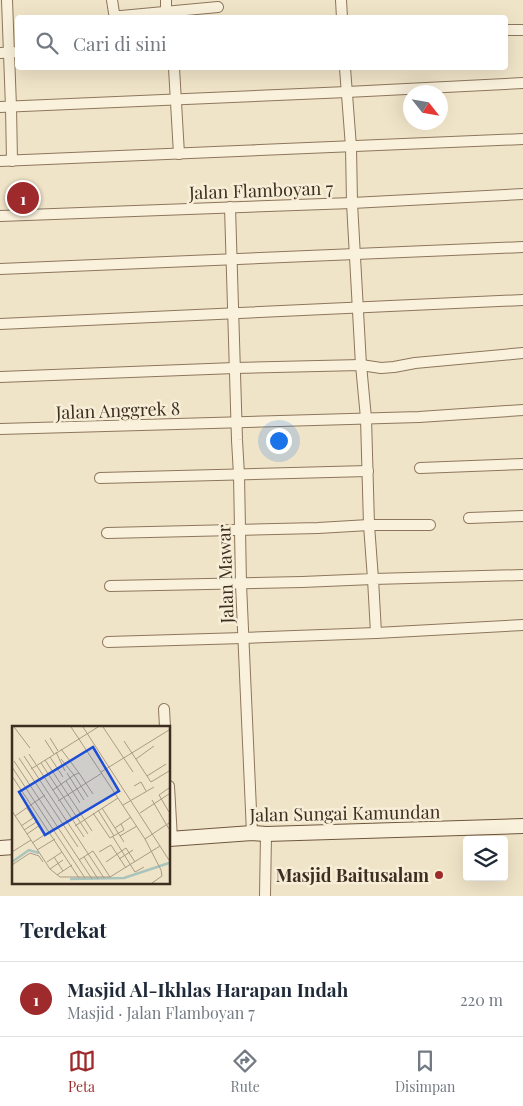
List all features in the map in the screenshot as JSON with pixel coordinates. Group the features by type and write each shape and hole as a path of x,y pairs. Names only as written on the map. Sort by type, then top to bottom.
{"main road":[{"name":"Jalan Sungai Kamundan","path":"170,839 252,833 523,826"}],"street":[{"path":"7,0 12,161"},
{"path":"112,0 113,11 116,15"},
{"path":"166,0 170,14"},
{"path":"341,0 342,15"},
{"path":"144,15 218,8"},
{"path":"508,30 523,30"},
{"path":"174,70 179,154"},
{"path":"345,70 351,147 360,365 366,418 376,632"},
{"path":"0,107 523,83"},
{"path":"0,161 523,139"},
{"name":"Jalan Flamboyan 7","path":"0,216 523,194"},
{"name":"Jalan Mawar","path":"230,207 241,584 252,833"},
{"path":"0,269 523,247"},
{"path":"0,324 523,300"},
{"path":"0,377 360,365 394,368 415,364 523,354"},
{"name":"Jalan Anggrek 8","path":"0,429 419,417 523,410"},
{"path":"420,468 523,464"},
{"path":"100,478 368,471"},
{"path":"469,518 523,516"},
{"path":"107,533 430,525"},
{"path":"110,586 523,575"},
{"path":"108,642 243,638 523,625"},
{"path":"164,710 165,726"},
{"path":"265,896 266,834"}],"place":[{"name":"Masjid Al-Ikhlas Harapan Indah","path":"23,198"},
{"name":"Masjid Baitusalam","path":"439,875"}]}
